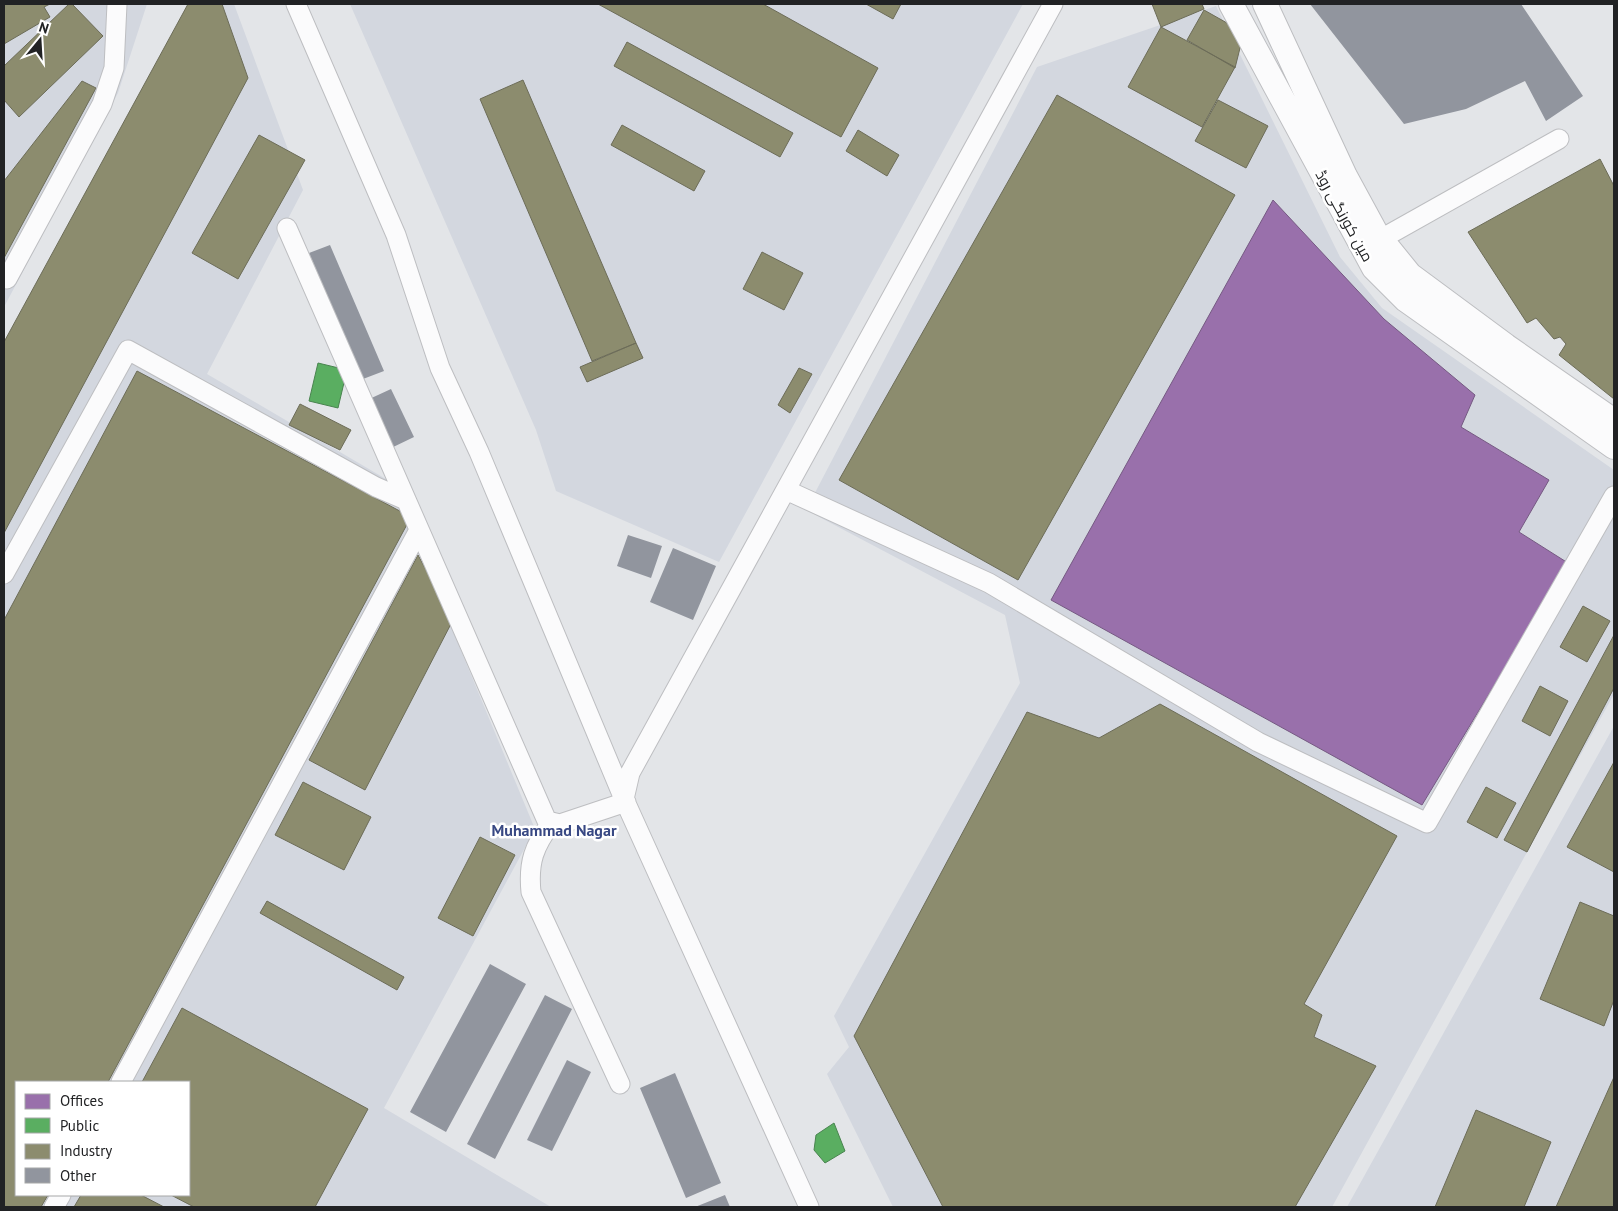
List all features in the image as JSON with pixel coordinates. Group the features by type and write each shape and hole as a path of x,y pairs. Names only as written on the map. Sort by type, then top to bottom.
{"main road":[{"name":"مین کورنگی روڈ","path":"1230,4 1374,268 1406,300 1614,447"},
{"name":"مین کورنگی روڈ","path":"1264,4 1345,176 1381,238 1410,275 1506,346 1614,421"}],"street":[{"path":"5,280 102,104 114,68 117,4"},
{"path":"296,4 396,235 440,368 479,452 625,801 809,1207"},
{"path":"625,801 630,773 1053,4"},
{"path":"1381,238 1560,139"},
{"path":"287,228 547,821 560,824 625,801"},
{"path":"4,574 128,350 368,482 406,500"},
{"path":"786,490 989,583 1258,742 1427,824 1614,496"},
{"path":"122,1081 419,530"},
{"path":"552,822 541,838 533,856 529,873 531,892 620,1084"}],"shaded area":[{"path":"4,4 147,4 118,93 4,307"},
{"path":"192,4 234,4 303,190 207,374 391,482 535,829 384,1108 551,1207 4,1207 4,343"},
{"path":"350,4 1023,4 719,562 556,491 536,430"},
{"path":"1216,6 1340,257 1382,308 1614,470 1614,694 1332,1207 893,1207 827,1074 849,1047 834,1016 1020,683 1005,615 806,510 1037,67"},
{"path":"1614,726 1614,1207 1347,1207"}],"building: Offices":[{"path":"1273,200 1384,319 1475,395 1461,427 1549,480 1519,532 1568,563 1422,805 1051,600"}],"building: Public":[{"path":"318,363 347,370 338,408 309,401"},
{"path":"834,1123 845,1151 825,1163 814,1150 816,1135"}],"building: Industry":[{"path":"4,4 50,4 44,7 50,17 4,44"},
{"path":"69,4 72,4 103,36 19,117 4,100 4,66"},
{"path":"188,4 222,4 248,78 4,533 4,342"},
{"path":"598,4 763,4 878,68 841,137"},
{"path":"866,4 901,4 893,19"},
{"path":"1152,4 1202,4 1204,9 1161,27"},
{"path":"1204,10 1227,23 1241,44 1235,68 1187,40"},
{"path":"1161,27 1235,67 1202,127 1128,87"},
{"path":"627,42 793,133 780,157 614,66"},
{"path":"523,80 636,343 592,361 480,99"},
{"path":"82,81 96,88 4,258 4,181"},
{"path":"1057,95 1235,195 1018,580 839,480"},
{"path":"1218,100 1268,126 1246,168 1195,141"},
{"path":"622,125 705,171 694,191 611,145"},
{"path":"858,130 899,155 887,176 846,151"},
{"path":"259,135 305,160 238,279 192,253"},
{"path":"1600,159 1614,186 1614,399 1559,355 1566,344 1560,337 1554,339 1536,318 1527,323 1468,232"},
{"path":"762,252 803,273 784,310 743,289"},
{"path":"636,343 643,358 587,382 580,367"},
{"path":"799,368 812,374 790,413 778,405"},
{"path":"137,371 411,517 109,1081 15,1081 15,1196 47,1196 41,1207 4,1207 4,620"},
{"path":"300,404 351,430 340,450 289,425"},
{"path":"418,555 453,620 365,790 309,760"},
{"path":"1583,606 1610,621 1587,662 1560,647"},
{"path":"1614,635 1614,688 1527,852 1504,840"},
{"path":"1540,686 1568,701 1550,736 1522,721"},
{"path":"1160,704 1397,836 1304,1004 1322,1015 1314,1037 1376,1066 1295,1207 943,1207 854,1036 1027,712 1099,738"},
{"path":"1614,762 1614,872 1567,847"},
{"path":"303,782 371,817 344,870 275,835"},
{"path":"1486,787 1516,803 1497,838 1467,822"},
{"path":"480,837 515,855 473,936 438,918"},
{"path":"267,901 404,977 397,990 260,913"},
{"path":"1580,902 1614,916 1614,1000 1604,1026 1540,999"},
{"path":"182,1008 368,1109 315,1207 194,1207 173,1196 190,1196 190,1081 143,1081"},
{"path":"1614,1077 1614,1207 1556,1207"},
{"path":"1476,1110 1551,1142 1524,1207 1435,1207"},
{"path":"80,1196 143,1196 164,1207 74,1207"}],"building: Other":[{"path":"1310,4 1521,4 1583,96 1546,121 1525,81 1466,109 1404,124"},
{"path":"330,245 384,371 363,379 309,253"},
{"path":"391,389 414,437 387,450 365,401"},
{"path":"628,535 662,546 651,578 617,566"},
{"path":"673,548 716,566 693,620 650,602"},
{"path":"490,964 526,984 446,1132 410,1112"},
{"path":"545,995 572,1009 495,1159 467,1144"},
{"path":"567,1060 591,1072 552,1151 527,1140"},
{"path":"675,1073 721,1183 686,1198 640,1088"},
{"path":"725,1195 730,1207 695,1207"}],"district":[{"name":"Muhammad Nagar","path":"554,830"}]}
